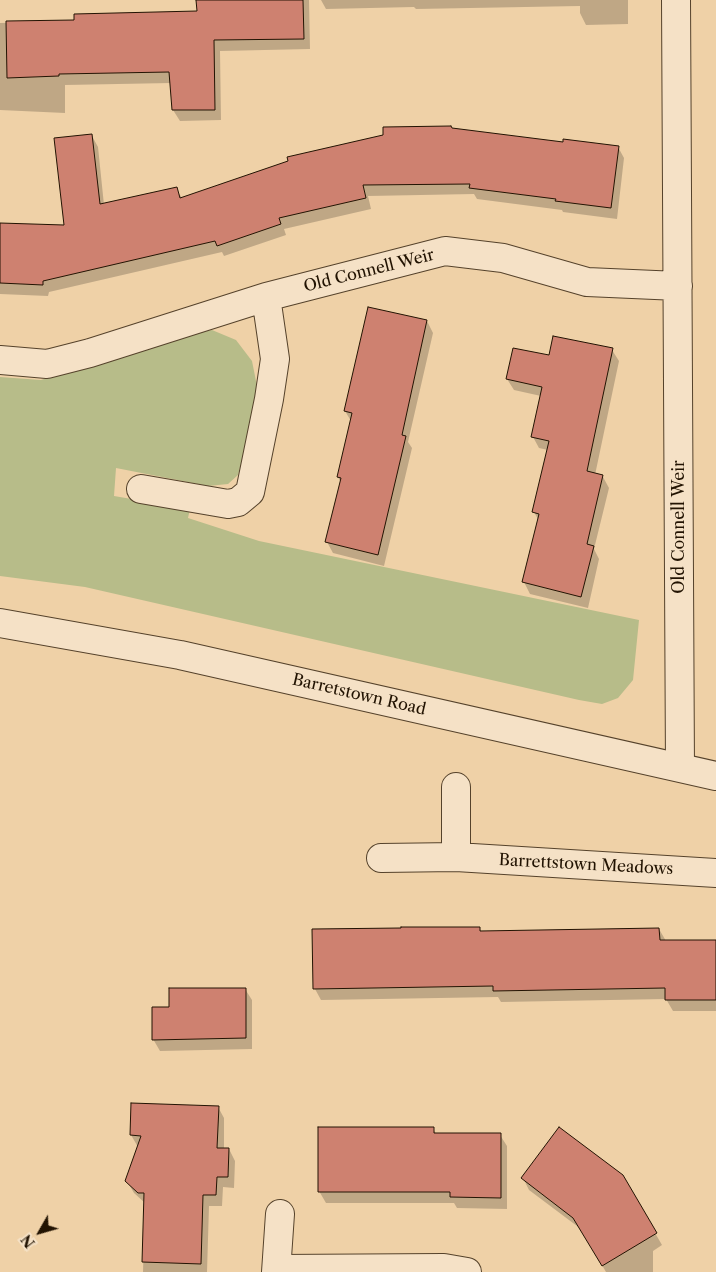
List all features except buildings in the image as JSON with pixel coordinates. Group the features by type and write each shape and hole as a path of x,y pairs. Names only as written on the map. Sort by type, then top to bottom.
{"street":[{"name":"Old Connell Weir","path":"676,0 680,767"},
{"name":"Old Connell Weir","path":"0,360 46,364 90,353 266,297 445,252 503,258 587,282 678,286"},
{"path":"141,489 228,504 238,502 250,492 275,359 266,297"},
{"name":"Barretstown Road","path":"0,623 180,655 716,776"},
{"path":"456,788 456,857"},
{"name":"Barrettstown Meadows","path":"381,858 456,857 716,872"},
{"path":"280,1214 277,1271 444,1268 467,1272"}],"green space":[{"path":"212,330 236,340 252,361 257,386 252,423 238,475 228,484 208,486 116,468 114,496 190,509 188,518 259,541 639,620 633,680 618,698 602,704 579,700 85,587 0,576 0,377 41,380 105,359 184,336"}]}
